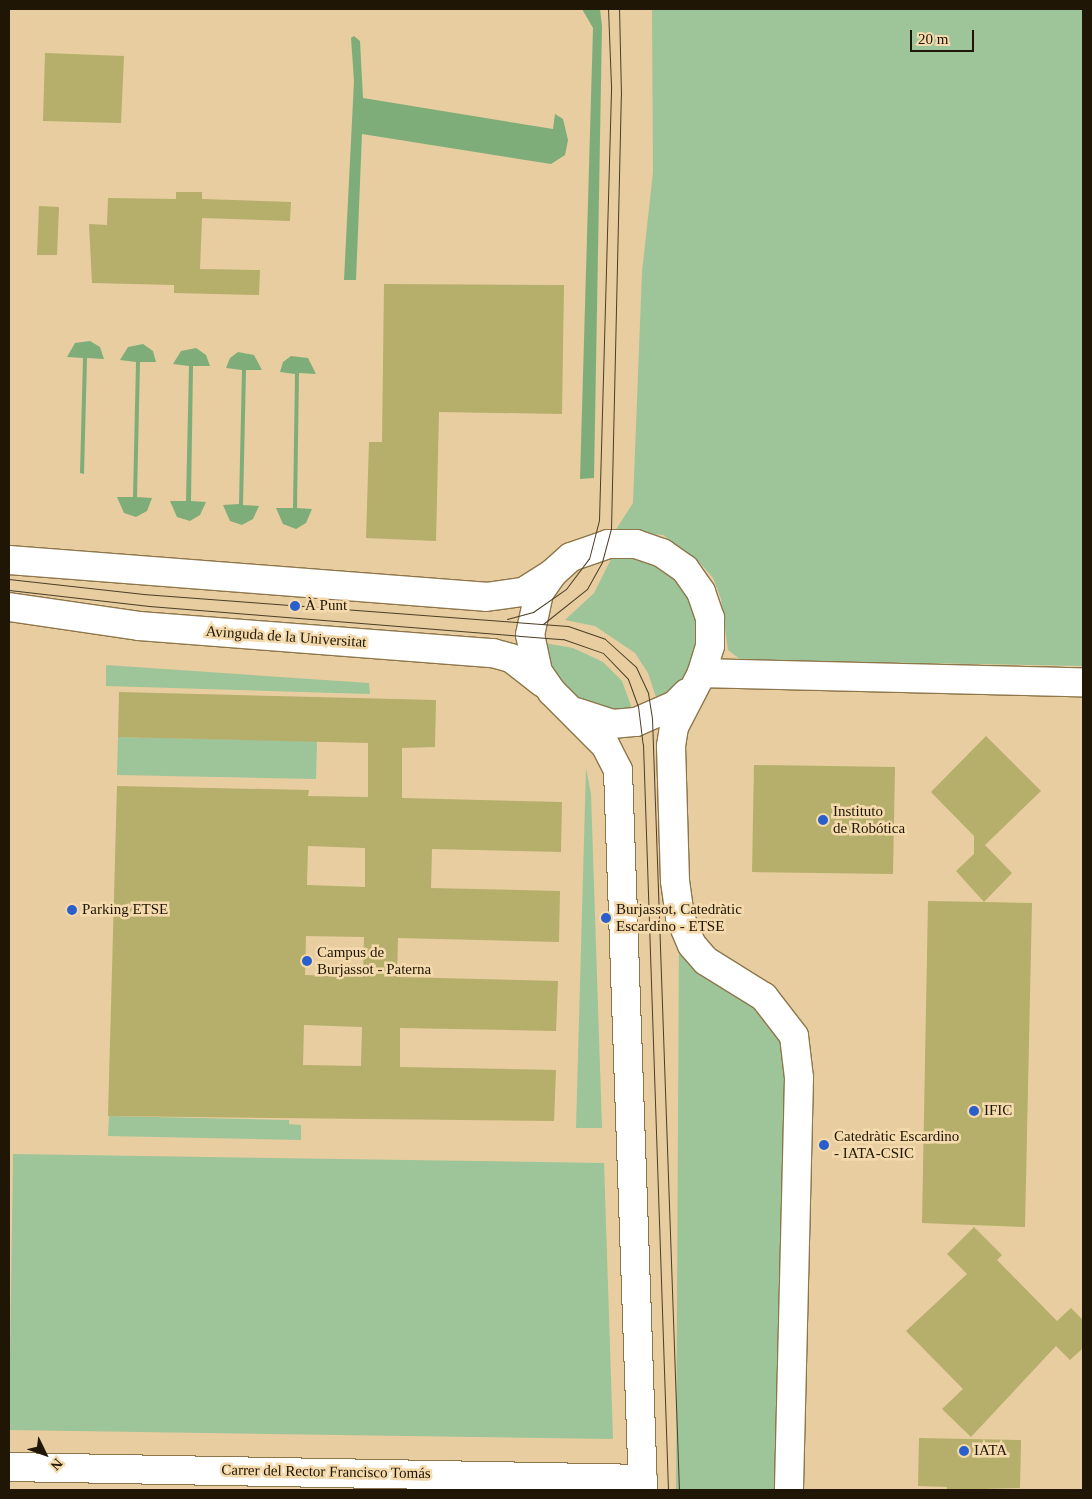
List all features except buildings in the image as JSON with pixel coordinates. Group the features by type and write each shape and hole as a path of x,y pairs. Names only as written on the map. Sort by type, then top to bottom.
{"street":[{"path":"9,560 486,597 523,592 553,573 572,557 608,544 636,544 662,553 685,569 701,592 707,609 710,646 698,680 674,727 671,746 675,881 680,916 692,945 706,961 745,984 780,1014 794,1036 798,1064 789,1490"},
{"path":"553,573 539,593 530,635 538,672 560,700 605,745 618,770 643,1485"},
{"name":"Avinguda de la Universitat","path":"9,607 138,626 493,653 524,666 560,700"},
{"path":"560,700 590,719 636,722 675,705 698,680 1083,682"},
{"name":"Carrer del Rector Francisco Tomás","path":"9,1467 643,1485"}],"green space":[{"path":"582,9 600,9 602,26 594,478 580,479 593,28"},
{"path":"652,9 1083,9 1083,666 741,660 728,650 721,599 713,578 700,563 663,535 615,531 633,503 642,272 653,172"},
{"path":"354,36 360,41 363,98 553,129 555,114 563,119 568,140 565,155 551,164 362,134 356,280 344,280 354,81 351,38"},
{"path":"90,341 100,347 104,359 87,358 84,474 80,473 83,358 67,357 75,343"},
{"path":"143,344 153,351 156,362 140,362 137,497 152,498 147,511 136,517 124,513 117,497 133,497 136,362 120,360 128,347"},
{"path":"196,348 206,355 210,366 193,366 191,501 206,502 200,515 190,521 177,517 170,501 186,501 189,366 173,364 181,351"},
{"path":"238,352 254,355 262,370 246,370 243,505 259,506 253,519 242,525 230,521 223,505 239,504 242,370 226,368 230,358"},
{"path":"291,356 308,358 316,374 299,373 297,508 312,509 306,523 296,529 283,524 276,508 293,508 295,374 280,372 283,362"},
{"path":"613,555 652,561 683,583 702,630 692,673 659,706 648,673 635,653 595,626 565,620 594,593"},
{"path":"544,643 573,648 603,662 622,681 634,714 618,716 570,695 551,672"},
{"path":"106,665 369,683 370,694 106,686"},
{"path":"118,737 317,741 316,779 117,775"},
{"path":"586,768 591,794 602,1128 576,1128"},
{"path":"679,939 781,1030 789,1060 779,1490 676,1490"},
{"path":"109,1116 289,1120 289,1124 301,1125 301,1140 108,1136"},
{"path":"13,1154 604,1163 613,1439 9,1430"}],"tram line":[{"path":"507,619 533,612 566,589 589,559 599,520 611,86 608,9"},
{"path":"543,624 587,589 602,562 611,529 621,95 619,9"},
{"path":"9,579 143,594 568,626 605,639 636,667 648,693 652,718 679,1490"},
{"path":"9,590 149,606 563,639 603,653 628,679 638,706 643,744 668,1490"}],"place":[{"name":"À Punt","path":"295,606"},
{"name":"Instituto de Robótica","path":"823,820"},
{"name":"Parking ETSE","path":"72,910"},
{"name":"Burjassot, Catedràtic Escardino - ETSE","path":"606,918"},
{"name":"Campus de Burjassot - Paterna","path":"307,961"},
{"name":"IFIC","path":"974,1111"},
{"name":"Catedràtic Escardino - IATA-CSIC","path":"824,1145"},
{"name":"IATA","path":"964,1451"}]}
